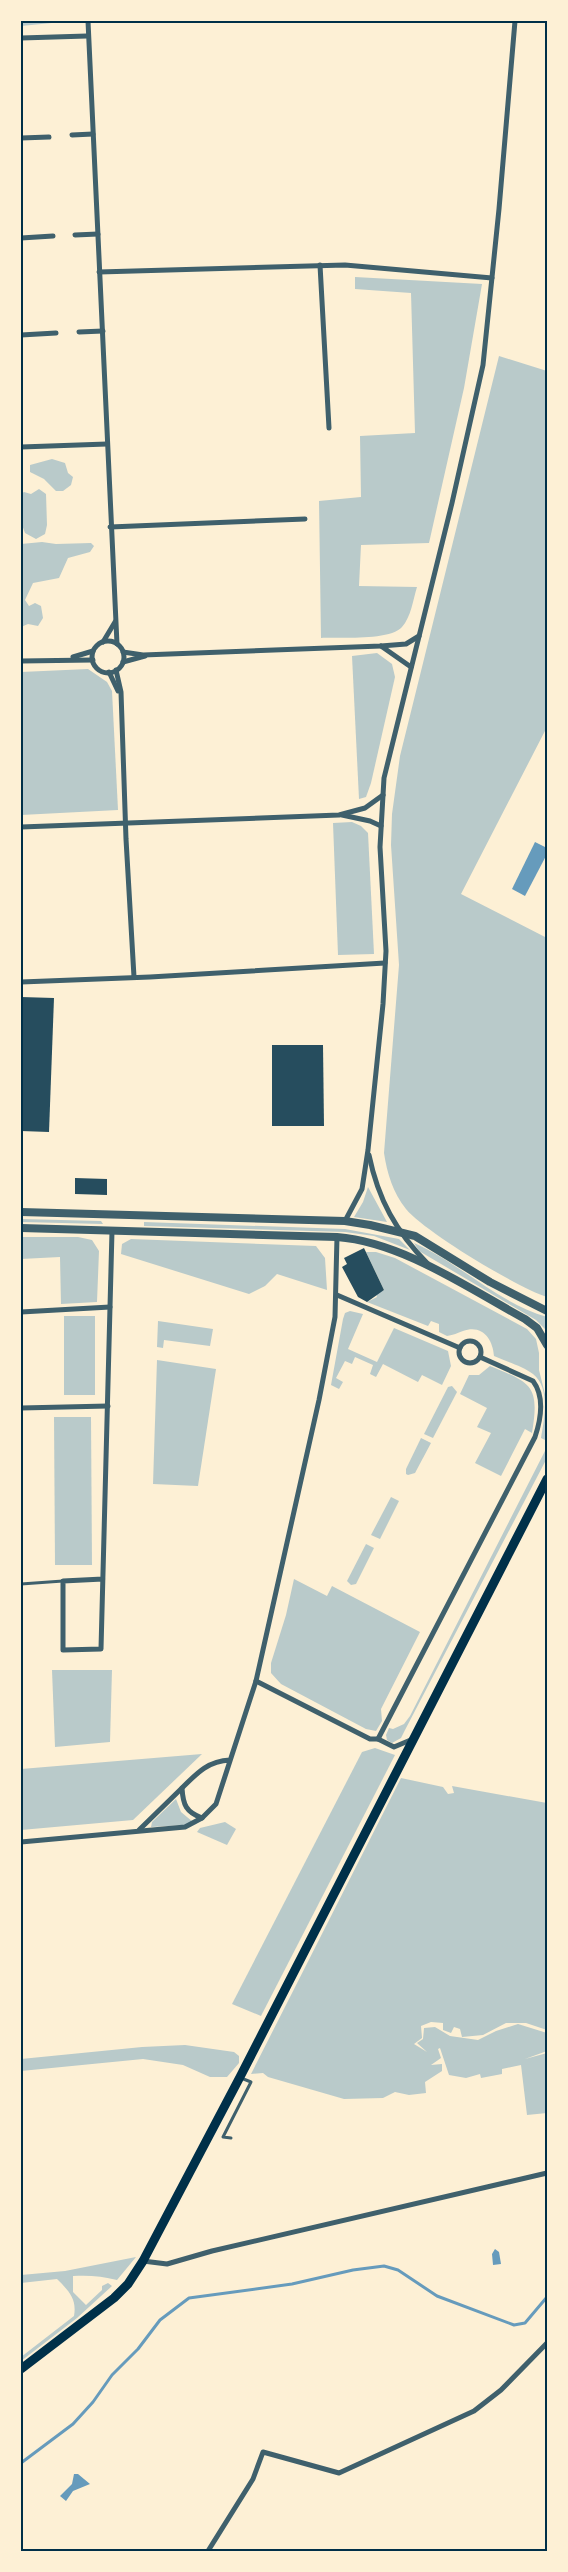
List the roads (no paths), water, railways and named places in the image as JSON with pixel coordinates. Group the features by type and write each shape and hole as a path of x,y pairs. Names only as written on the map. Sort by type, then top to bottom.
{"main road":[{"path":"21,2370 114,2298 128,2284 144,2261 547,1479"}],"street":[{"path":"88,21 115,621 117,644 123,652 123,662"},
{"path":"345,1221 360,1193 368,1150 383,1004 385,963 381,826 383,796 392,741 452,503 483,365 515,21"},
{"path":"21,38 88,36"},
{"path":"72,135 92,134"},
{"path":"21,138 49,137"},
{"path":"75,235 98,234"},
{"path":"21,238 53,236"},
{"path":"320,265 329,428"},
{"path":"100,272 350,265 492,278"},
{"path":"79,332 102,331"},
{"path":"21,335 56,333"},
{"path":"21,447 107,444"},
{"path":"110,527 305,519"},
{"path":"68,659 94,651 103,642 115,621"},
{"path":"123,652 150,655 381,646 406,644 418,636"},
{"path":"103,642 117,644"},
{"path":"381,646 411,667"},
{"path":"94,651 93,660 100,670 109,672 116,670 123,662 150,655"},
{"path":"21,661 93,660"},
{"path":"116,670 120,696 134,977"},
{"path":"109,672 120,696"},
{"path":"21,827 340,814 365,808 383,796"},
{"path":"340,814 370,821 381,826"},
{"path":"21,982 385,963"},
{"path":"368,1150 379,1194 415,1250 434,1269"},
{"path":"21,1212 345,1221 402,1232 419,1239 490,1282 547,1311"},
{"path":"21,1228 336,1237 375,1244 434,1269 525,1319 537,1328 547,1345"},
{"path":"103,1578 63,1581 63,1650 101,1649 108,1406 112,1231"},
{"path":"21,1842 185,1827 202,1818 216,1804 256,1681 319,1400 335,1317 337,1295 336,1237"},
{"path":"337,1295 460,1348"},
{"path":"21,1312 110,1307"},
{"path":"475,1342 481,1350 480,1356 472,1362 466,1362 461,1357 460,1348 465,1343 475,1342"},
{"path":"378,1739 535,1437 539,1425 540,1399 533,1381 480,1356"},
{"path":"21,1408 108,1406"},
{"path":"256,1681 370,1739 378,1739 394,1747 414,1739"},
{"path":"138,1830 198,1772 215,1761 230,1760"},
{"path":"182,1788 186,1809 190,1814 202,1818"},
{"path":"144,2261 167,2264 220,2249 547,2173"},
{"path":"208,2551 253,2479 263,2452 339,2472 474,2411 501,2390 547,2343"}],"lane":[{"path":"21,1584 63,1581"},
{"path":"231,2138 223,2137 252,2082 240,2077"}],"water":[{"path":"535,842 547,848 547,854 525,896 512,889"},
{"path":"495,2249 499,2252 501,2264 493,2265 492,2254"},
{"path":"74,2474 78,2474 90,2484 73,2491 66,2501 60,2496 72,2484"}],"waterway":[{"path":"21,2463 73,2424 93,2402 112,2375 138,2349 160,2320 189,2298 292,2284 353,2270 384,2266 398,2270 437,2296 514,2325 525,2323 547,2297"}]}
